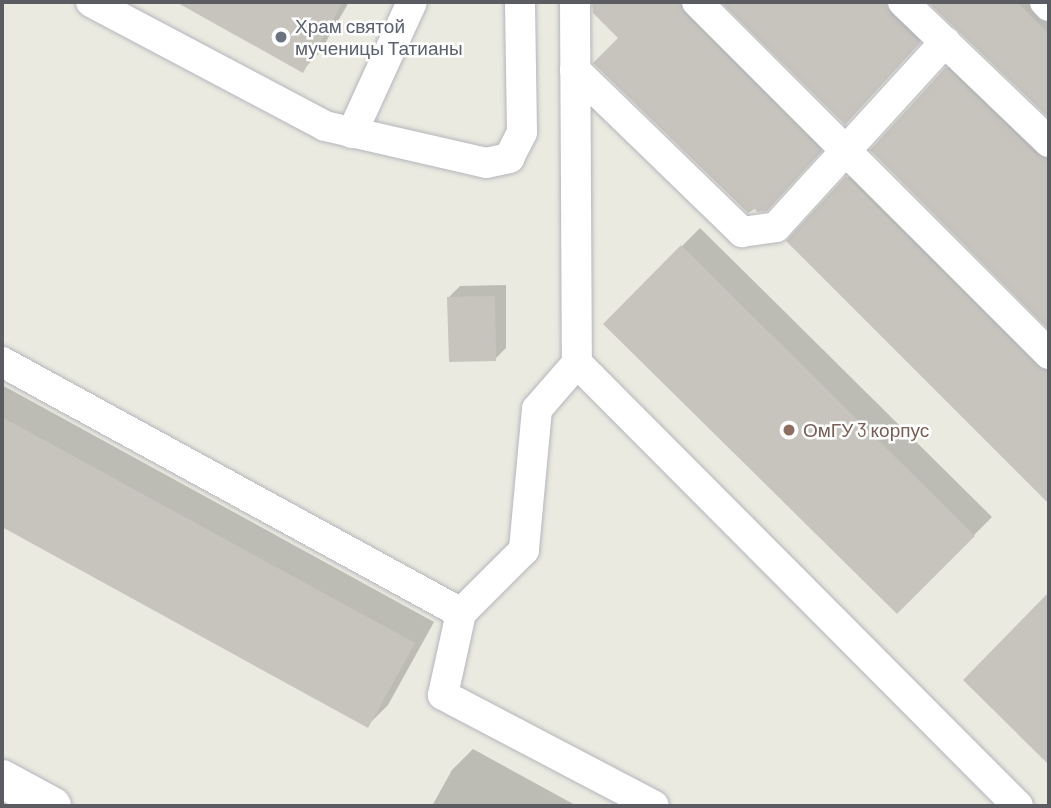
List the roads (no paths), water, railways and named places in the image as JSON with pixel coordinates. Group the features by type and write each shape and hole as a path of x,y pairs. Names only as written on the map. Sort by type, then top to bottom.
{"street":[{"path":"2,779 52,806"}],"lane":[{"path":"91,2 325,126 486,163 509,159 522,132 520,2"},
{"path":"352,133 412,2"},
{"path":"575,2 577,363 537,409 524,550 461,613 443,695 654,806"},
{"path":"697,2 844,152 1049,354"},
{"path":"903,2 1049,142"},
{"path":"1045,2 1049,6"},
{"path":"575,70 742,232 776,227 945,42"},
{"path":"2,362 461,613"},
{"path":"577,363 1018,806"}],"place":[{"name":"Храм святой мученицы Татианы","path":"281,37"},
{"name":"ОмГУ 3 корпус","path":"789,430"}]}
